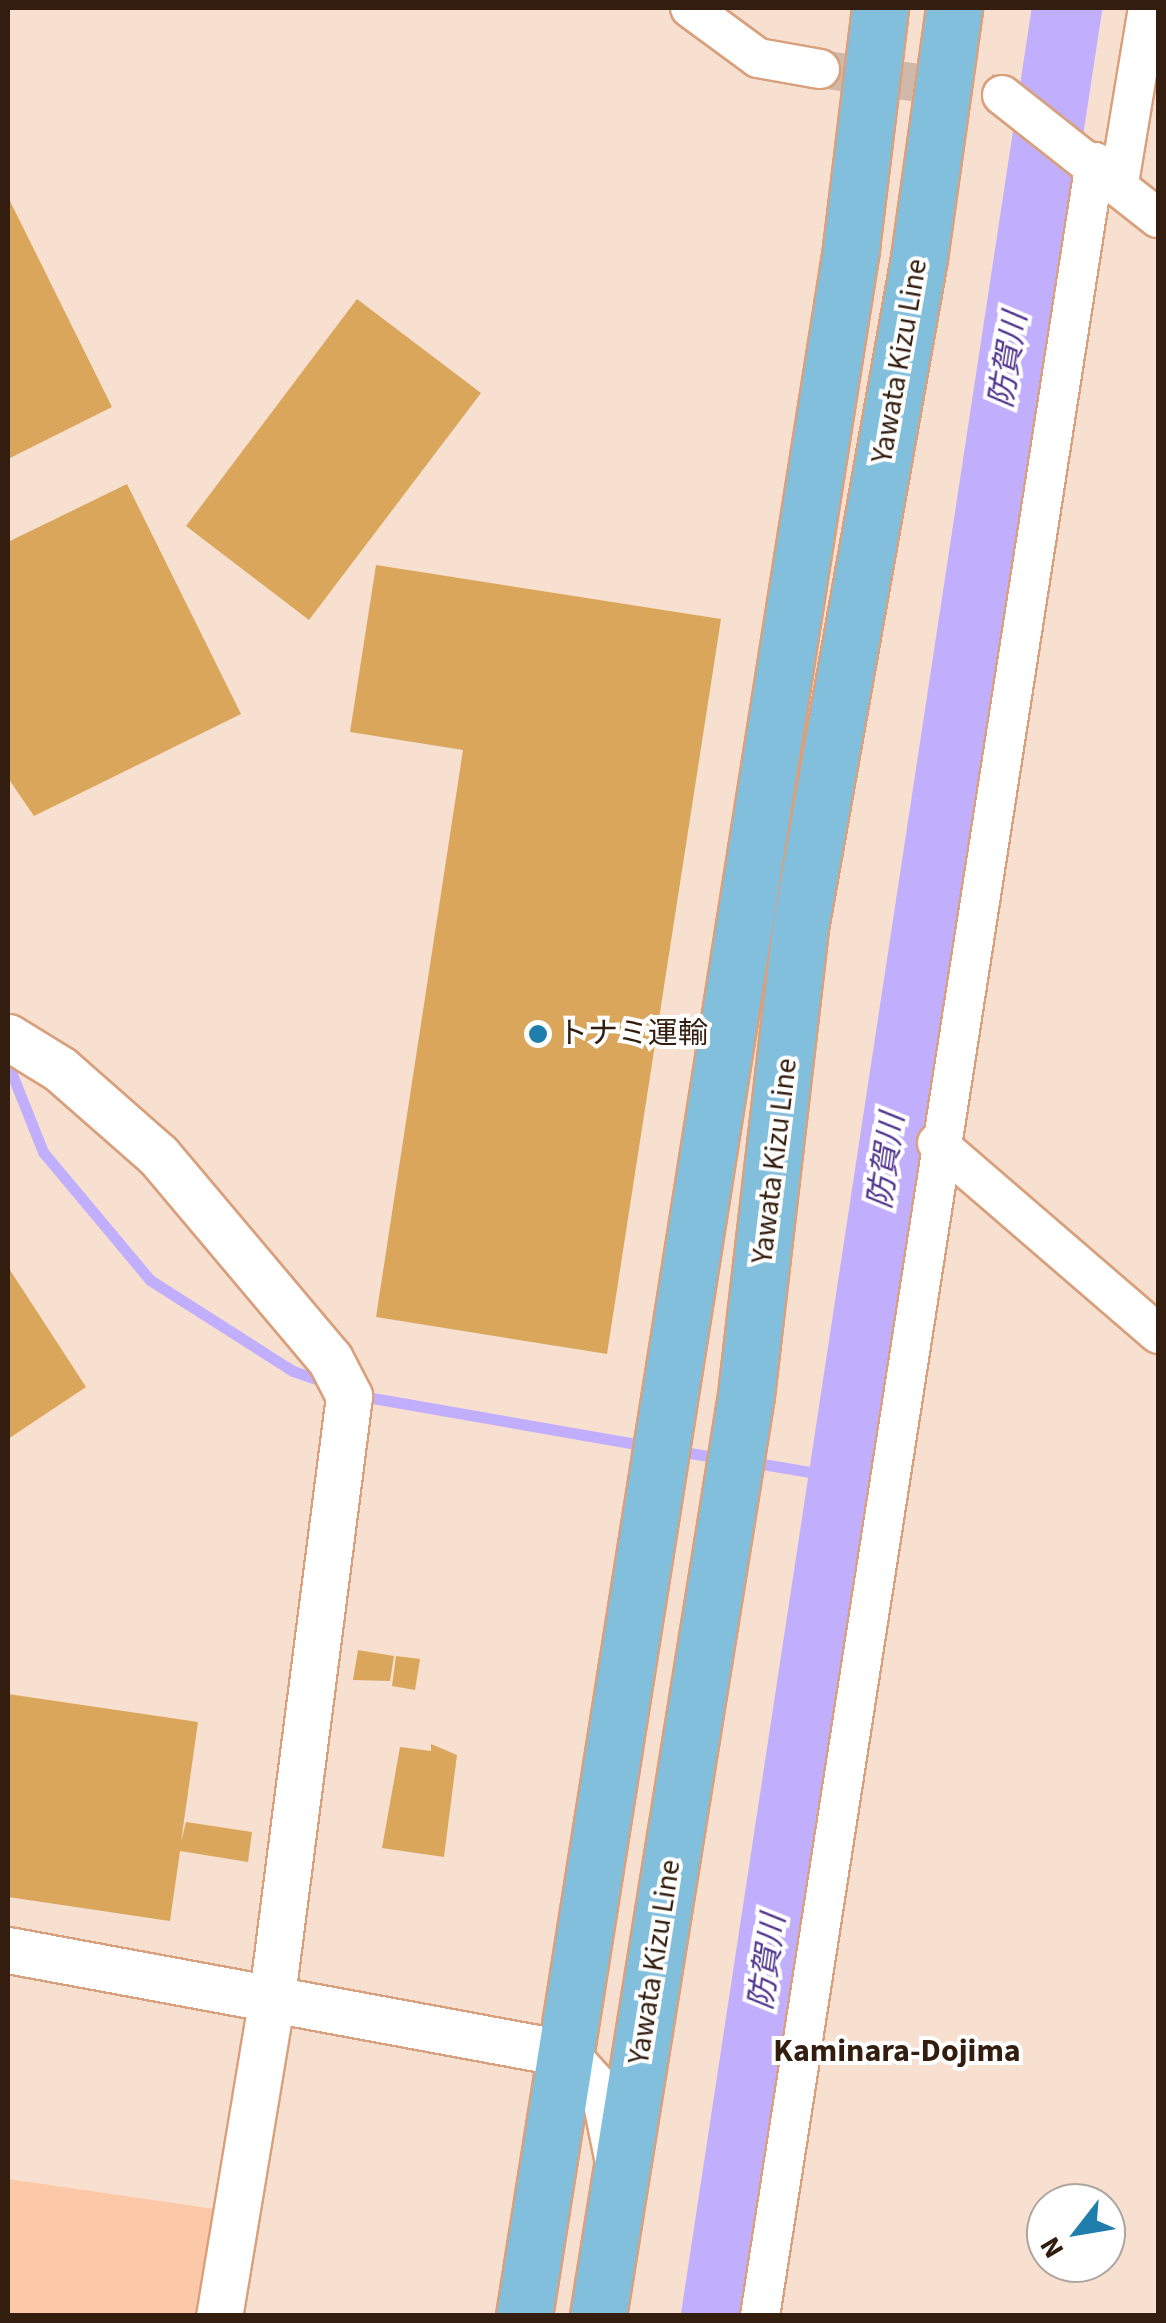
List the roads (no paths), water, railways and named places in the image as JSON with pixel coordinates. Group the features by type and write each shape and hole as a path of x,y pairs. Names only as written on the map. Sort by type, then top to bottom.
{"main road":[{"path":"524,2316 851,248 880,8"},
{"name":"Yawata Kizu Line","path":"598,2316 746,1395 800,922 916,278 954,8"}],"street":[{"path":"690,8 758,58 820,68"},
{"path":"760,2316 937,1143 1107,172 1148,8"},
{"path":"1002,95 1107,172 1158,218"},
{"path":"8,1036 60,1069 158,1155 330,1359 349,1396 271,2003 219,2316"},
{"path":"937,1143 1158,1334"},
{"path":"8,1950 271,2003 564,2053 606,2098 620,2177"}],"waterway":[{"name":"防賀川","path":"716,2316 1067,8"},
{"path":"8,1064 43,1152 150,1280 293,1371 330,1384"},
{"path":"361,1396 648,1446"},
{"path":"676,1451 722,1458"},
{"path":"750,1462 840,1477"}],"tunnel":[{"path":"820,69 1002,95"}],"place":[{"name":"トナミ運輸","path":"538,1034"}],"district":[{"name":"Kaminara-Dojima","path":"897,2051"}]}
